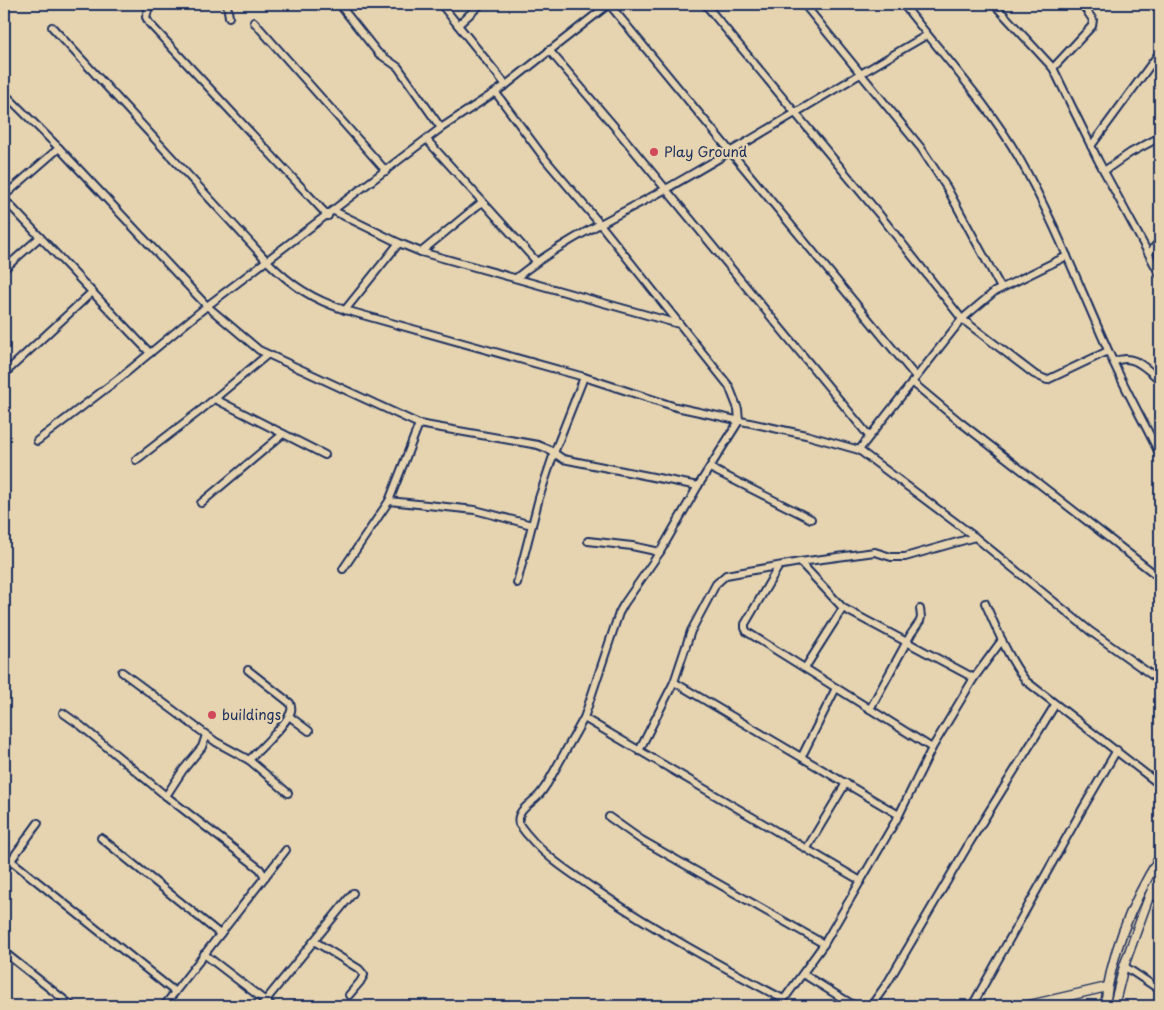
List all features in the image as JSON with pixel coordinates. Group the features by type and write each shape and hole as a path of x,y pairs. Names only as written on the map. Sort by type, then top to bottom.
{"street":[{"path":"150,4 146,17 149,23 328,216"},
{"path":"227,4 229,17"},
{"path":"339,4 378,53 398,67 442,128"},
{"path":"441,4 506,85"},
{"path":"458,25 481,4"},
{"path":"37,441 208,306 442,128 496,93 548,50 609,4 914,380 960,422 1160,578"},
{"path":"705,4 880,214 962,319 1034,374 1047,380 1108,351"},
{"path":"804,4 922,148 947,188 1001,288"},
{"path":"904,4 1006,136 1027,173 1067,256 1113,362 1160,455"},
{"path":"994,4 1053,68 1091,146 1160,274"},
{"path":"1053,68 1092,26 1093,20 1082,4"},
{"path":"254,22 386,171"},
{"path":"52,27 285,280 309,296 345,310 584,377 676,407 814,437 859,450 975,537 1090,631 1160,681"},
{"path":"516,278 536,261 665,189 928,35"},
{"path":"548,50 613,125 869,436"},
{"path":"1091,146 1160,52"},
{"path":"4,93 59,148 208,306 267,355 419,424 538,445 563,459 698,486"},
{"path":"496,93 545,159 600,224 729,386 738,409 739,421 698,486 660,552 619,613 584,718 547,784 520,814 517,820 530,839 554,862 630,913 783,999"},
{"path":"1104,171 1130,153 1160,137"},
{"path":"426,140 536,261"},
{"path":"59,148 4,198 150,353"},
{"path":"421,252 482,202"},
{"path":"334,211 421,252 679,324"},
{"path":"4,269 40,237"},
{"path":"1149,253 1160,241"},
{"path":"345,310 399,243"},
{"path":"859,450 962,319 975,306 1001,288 1067,256"},
{"path":"4,374 92,292"},
{"path":"136,460 215,399 267,355"},
{"path":"1113,362 1122,358 1129,358 1160,380"},
{"path":"517,583 554,453 584,377"},
{"path":"215,399 325,455"},
{"path":"343,569 389,501 419,424"},
{"path":"202,502 283,434"},
{"path":"710,468 811,518"},
{"path":"389,501 475,510 532,525"},
{"path":"639,751 674,682 691,630 719,580 726,575 800,562 875,552 891,557 905,557 975,537"},
{"path":"588,541 632,546 660,552"},
{"path":"800,562 843,608 974,678"},
{"path":"779,566 745,624 747,632 932,748"},
{"path":"985,603 1002,640 1026,681 1160,785"},
{"path":"805,668 843,608"},
{"path":"870,709 920,621 920,609"},
{"path":"779,1006 824,944 899,815 932,748 974,678 1002,640"},
{"path":"248,670 290,703 292,710 289,716 249,760"},
{"path":"122,672 216,742 249,760 288,793"},
{"path":"674,682 899,815"},
{"path":"802,756 836,688"},
{"path":"871,1006 888,982 970,842 1056,705"},
{"path":"63,714 80,725 166,796 260,869 266,877"},
{"path":"289,716 309,731"},
{"path":"584,718 861,881"},
{"path":"166,796 182,770 202,746 206,735"},
{"path":"202,746 216,742"},
{"path":"972,1006 1082,808 1117,750"},
{"path":"807,848 846,783"},
{"path":"609,817 640,839 824,944"},
{"path":"4,870 38,823"},
{"path":"101,838 220,934"},
{"path":"164,1006 286,850"},
{"path":"4,855 175,992"},
{"path":"1105,1006 1107,987 1116,953 1148,876 1160,857"},
{"path":"1114,1006 1124,966 1150,894 1160,874"},
{"path":"263,1004 353,893"},
{"path":"1150,894 1160,900"},
{"path":"314,941 359,969 364,975 350,995"},
{"path":"4,952 72,1006"},
{"path":"204,954 263,1004 272,1006"},
{"path":"1124,966 1160,990"},
{"path":"803,974 855,1006"},
{"path":"1024,1006 1107,987"}],"place":[{"name":"Play Ground","path":"654,152"},
{"name":"buildings","path":"212,715"}]}
